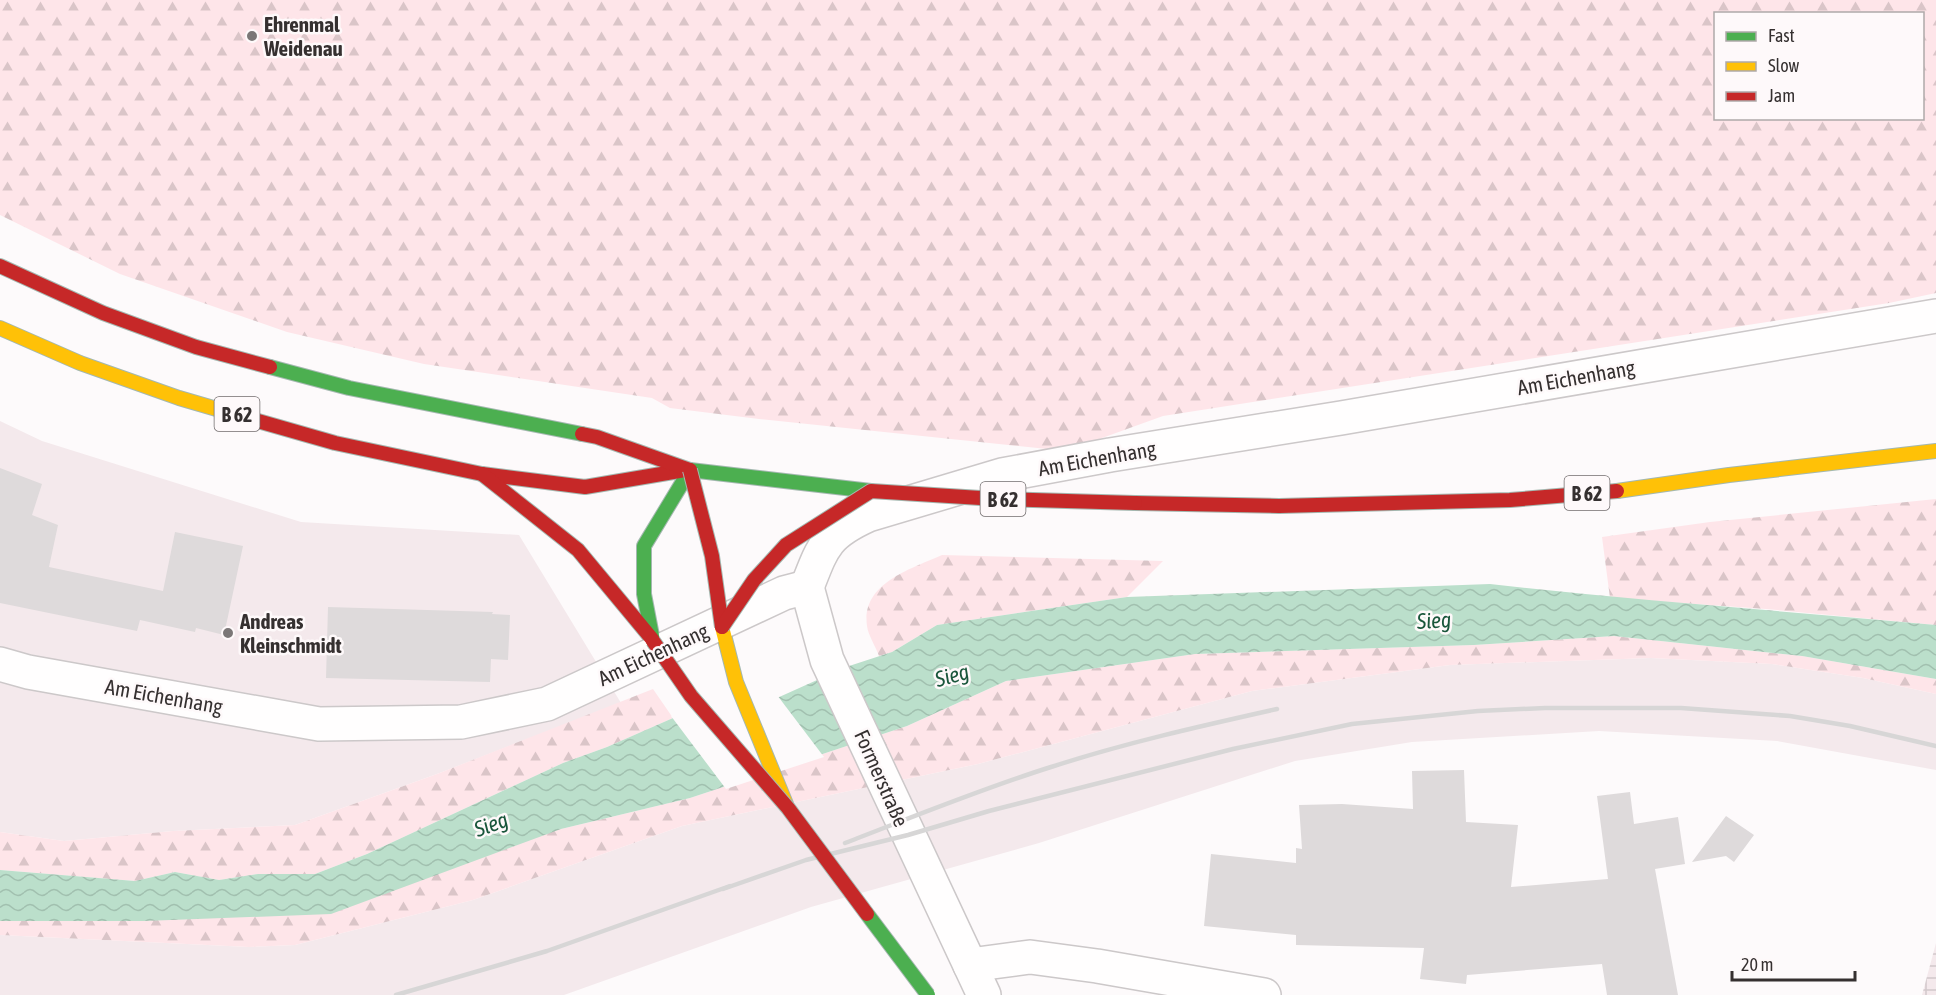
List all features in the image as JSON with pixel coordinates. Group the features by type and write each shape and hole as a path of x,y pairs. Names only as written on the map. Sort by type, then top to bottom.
{"main road":[{"name":"B 62","path":"0,266 102,313 196,347 349,388 597,437 690,470 871,491 996,499 1279,506 1509,500 1606,492 1936,452"},
{"name":"B 62","path":"0,328 80,363 179,398 335,443 482,474 585,488 690,470"},
{"path":"690,470 712,556 722,627 735,682 788,808"},
{"path":"653,641 644,594 644,546 690,470"},
{"path":"482,474 578,550 653,641 692,696 788,808 928,995"},
{"path":"722,627 754,580 786,545 871,491"}],"street":[{"name":"Am Eichenhang","path":"0,664 28,672 319,724 460,722 546,704 784,593 807,587 820,552 832,535 847,524 868,515 1002,475 1936,316"},
{"name":"Formerstraße","path":"807,587 827,660 984,995"},
{"path":"970,964 1030,957 1097,966 1264,995"}],"shaded area":[{"path":"0,421 42,441 301,522 519,535 621,703 437,774 295,825 173,831 64,841 0,832"},
{"path":"1651,658 1772,664 1863,678 1936,694 1936,770 1777,741 1599,731 1412,742 1295,761 1039,843 811,907 564,995 0,995 0,935 249,947 295,945 473,900 682,826 978,764 1252,691 1450,665"},
{"path":"1936,943 1936,995 1922,995"}],"green space":[{"path":"0,0 1936,0 1936,293 1889,303 1163,416 1066,451 670,408 652,398 424,364 287,332 120,274 0,215"},
{"path":"1936,499 1936,625 1766,609 1610,598 1602,537 1710,522"},
{"path":"942,555 1163,561 1127,597 937,625 892,652 879,656 867,626 867,611 872,599 880,588 903,572"},
{"path":"1614,636 1802,656 1936,679 1936,694 1863,678 1772,664 1651,658 1450,665 1252,691 978,764 682,826 473,900 295,945 249,947 0,935 0,921 144,921 561,829 690,798 907,726 1006,681 1195,654 1474,645"},
{"path":"653,689 673,718 607,747 563,763 367,854 315,874 258,874 219,880 175,872 135,881 0,870 0,832 64,841 173,831 295,825 437,774"}],"water":[{"name":"Sieg","path":"1490,584 1936,625 1936,679 1802,656 1614,636 1474,645 1195,654 1006,681 907,726 690,798 561,829 331,914 144,921 0,921 0,870 135,881 175,872 219,880 258,874 315,874 367,854 563,763 607,747 673,718 777,698 846,667 892,652 937,625 1127,597"}],"pier":[{"path":"777,695 824,757 726,789 671,716"}],"building":[{"path":"0,468 42,484 32,515 58,525 49,567 163,591 175,532 243,546 224,635 196,628 195,632 140,620 137,631 0,603"},
{"path":"328,607 493,612 492,614 510,615 508,660 491,659 490,682 326,678"},
{"path":"1464,770 1466,822 1518,825 1511,887 1608,879 1597,796 1630,792 1634,824 1678,817 1685,864 1655,869 1678,995 1607,995 1602,964 1467,975 1466,984 1420,979 1424,948 1296,945 1296,935 1204,926 1211,854 1296,863 1296,848 1302,849 1299,805 1342,804 1413,809 1412,771"},
{"path":"1726,816 1754,835 1734,862 1726,856 1692,862"}],"railway":[{"path":"723,889 806,860 908,835 989,811 1233,749 1352,724 1478,711 1545,708 1681,708 1790,716 1850,726 1936,746"},
{"path":"845,843 973,794 1079,758 1163,735 1277,709"},
{"path":"396,995 547,951 730,886"}],"traffic: fast":[{"path":"270,367 349,388 582,434"},
{"path":"653,641 644,594 644,546 690,470 871,491"},
{"path":"867,914 928,995"}],"traffic: slow":[{"path":"0,328 80,363 179,398 244,417"},
{"path":"1617,491 1729,475 1936,451"},
{"path":"722,627 736,682 786,804"}],"traffic: jam":[{"path":"0,266 103,313 196,347 270,367"},
{"path":"244,417 335,443 482,474 585,487 685,470"},
{"path":"582,434 597,437 690,470"},
{"path":"690,470 712,556 722,627"},
{"path":"482,474 578,550 652,639"},
{"path":"722,627 754,580 786,545 871,491 996,499 1135,503"},
{"path":"1135,503 1279,506 1510,500 1617,491"},
{"path":"653,641 691,696 788,808 867,914"}],"place":[{"name":"Ehrenmal Weidenau","path":"252,36"},
{"name":"Andreas Kleinschmidt","path":"228,633"}]}
